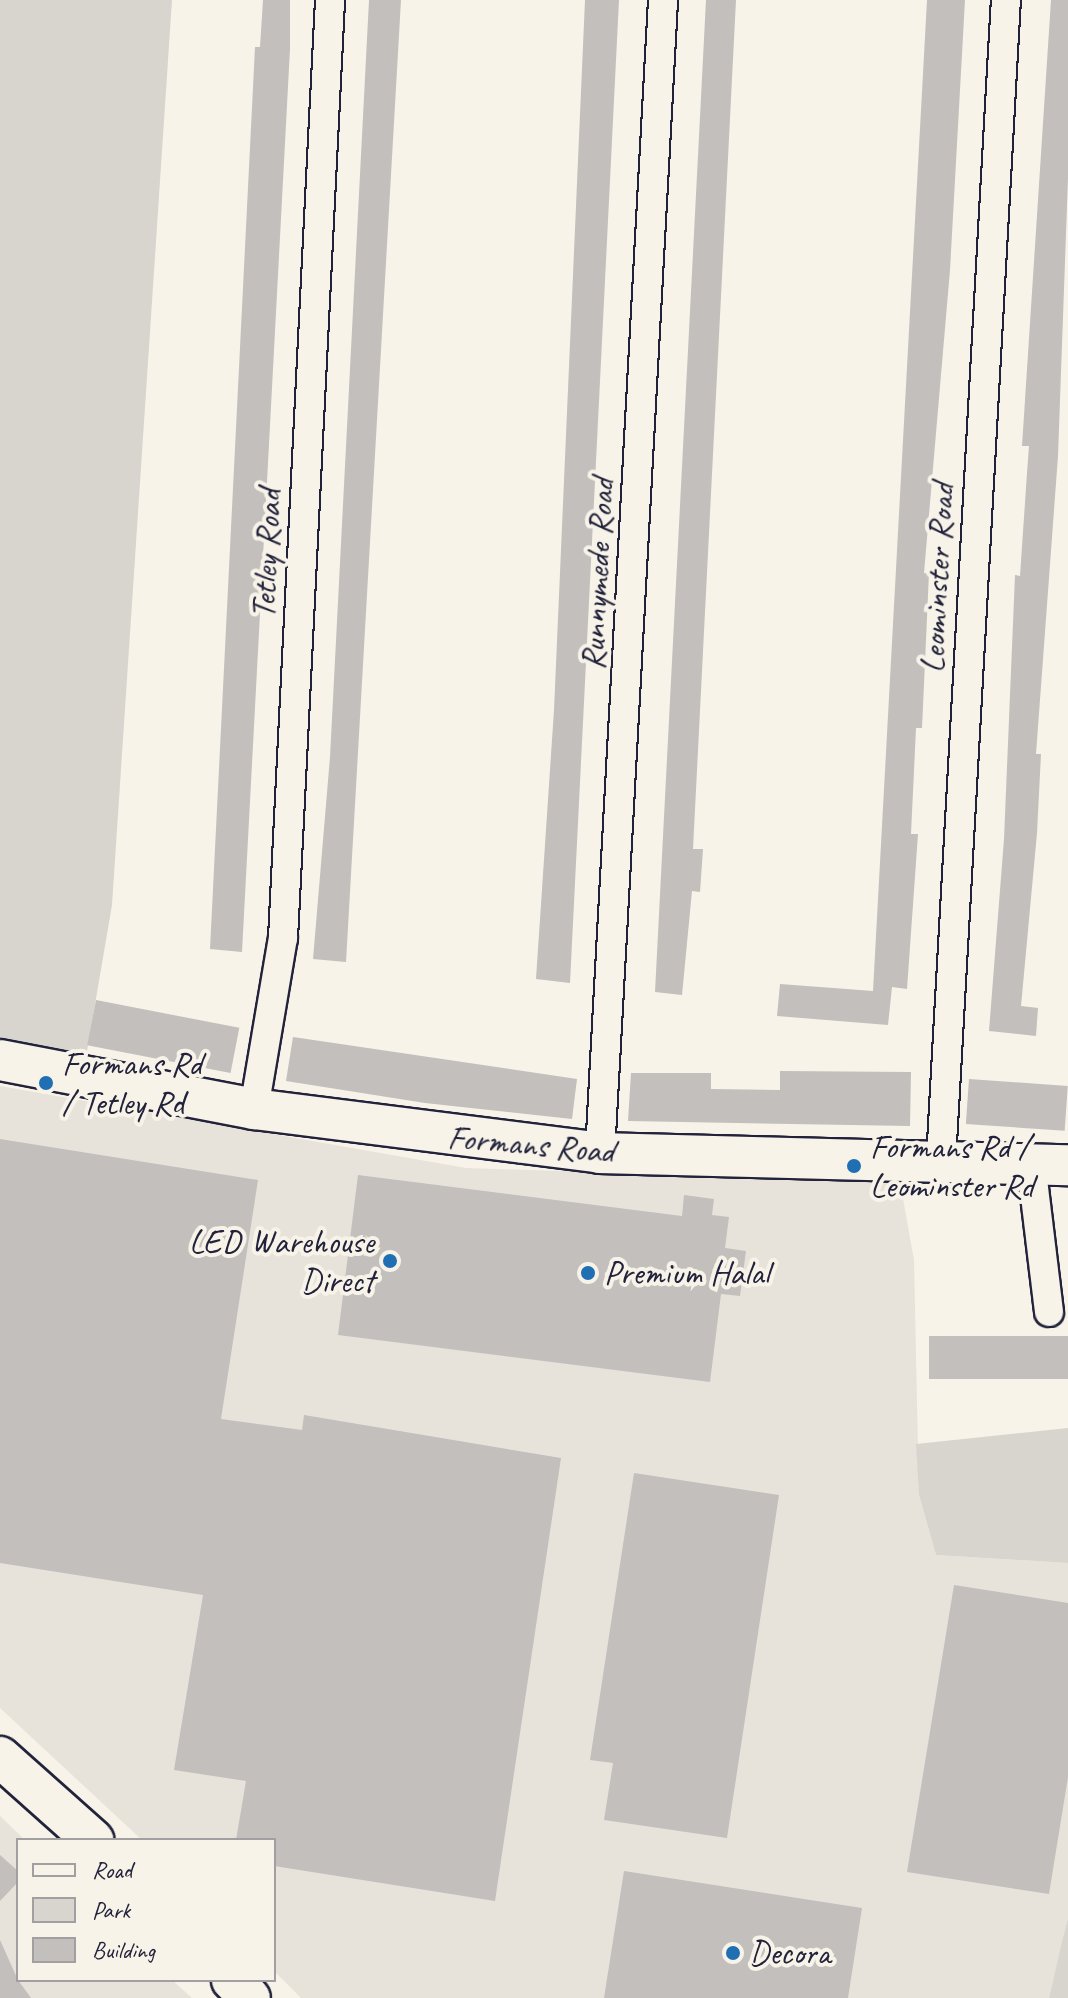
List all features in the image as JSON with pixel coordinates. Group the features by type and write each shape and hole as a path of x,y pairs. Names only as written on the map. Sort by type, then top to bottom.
{"street":[{"name":"Tetley Road","path":"254,1109 283,938 330,0"},
{"name":"Runnymede Road","path":"600,1153 663,0"},
{"name":"Leominster Road","path":"941,1161 1006,0"},
{"name":"Formans Road","path":"0,1060 254,1109 600,1153 1050,1164"},
{"path":"1049,1312 1050,1164"},
{"path":"0,1757 91,1838"},
{"path":"234,1982 250,1998"}],"shaded area":[{"path":"0,1086 466,1168 900,1182 914,1260 919,1495 936,1555 1068,1563 1068,1918 1049,1998 301,1998 276,1973 276,1838 140,1838 0,1708"},
{"path":"0,1816 23,1838 16,1838 16,1982 174,1982 192,1998 0,1998"}],"green space":[{"path":"0,0 172,0 112,905 86,1057 0,1042"},
{"path":"1068,1428 1068,1563 936,1555 919,1495 916,1444"},
{"path":"1068,1918 1068,1998 1049,1998 1061,1946"}],"building":[{"path":"263,0 290,0 290,49 242,952 210,949 255,47 260,47"},
{"path":"369,0 401,0 346,962 313,959 330,757"},
{"path":"585,0 619,0 570,983 536,979 554,710"},
{"path":"706,0 736,0 693,849 703,849 700,892 692,891 682,995 655,992"},
{"path":"927,0 965,0 950,270 924,573 929,573 922,728 916,728 911,834 918,834 907,989 892,987 888,1025 777,1016 780,984 873,991"},
{"path":"1051,0 1068,0 1068,178 1058,456 1036,754 1041,754 1037,833 1021,1006 1038,1008 1036,1036 989,1031 1004,839 1015,575 1020,576 1029,446 1022,446"},
{"path":"96,1000 239,1028 231,1073 87,1045"},
{"path":"293,1037 577,1079 572,1119 425,1103 286,1081"},
{"path":"780,1071 911,1072 910,1126 628,1121 631,1073 711,1073 711,1089 780,1090"},
{"path":"969,1079 1068,1086 1065,1131 966,1124"},
{"path":"0,1139 258,1180 221,1419 302,1430 304,1415 561,1458 495,1901 276,1866 276,1838 236,1838 246,1781 174,1770 203,1595 0,1563"},
{"name":"Premium Halal","path":"358,1175 682,1216 684,1195 714,1199 712,1215 729,1217 725,1248 746,1251 740,1296 721,1294 710,1382 338,1335"},
{"path":"929,1336 1068,1336 1068,1379 929,1379"},
{"path":"634,1473 779,1495 727,1838 604,1820 613,1763 590,1760"},
{"path":"954,1585 1068,1603 1068,1777 1049,1894 907,1872"},
{"path":"0,1855 16,1869 16,1884 0,1901"},
{"name":"Decora","path":"624,1871 862,1908 848,1998 604,1998"},
{"path":"0,1940 16,1982 19,1982 31,1998 0,1998"}],"place":[{"name":"Formans Rd / Tetley Rd","path":"46,1083"},
{"name":"Formans Rd / Leominster Rd","path":"854,1166"},
{"name":"LED Warehouse Direct","path":"390,1261"},
{"name":"Premium Halal","path":"588,1273"},
{"name":"Decora","path":"733,1953"}]}
